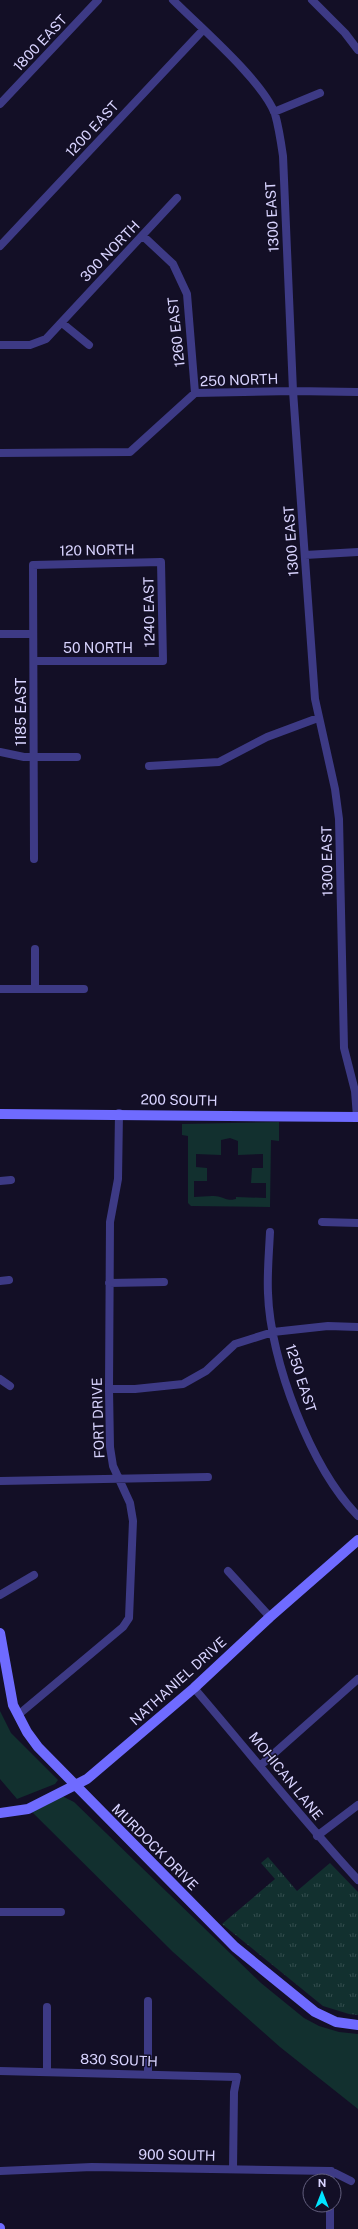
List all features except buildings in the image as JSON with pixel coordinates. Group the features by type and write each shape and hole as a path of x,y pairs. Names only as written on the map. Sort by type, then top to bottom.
{"street":[{"name":"1800 EAST","path":"0,104 98,0"},
{"name":"1300 EAST","path":"173,0 256,84 274,112 279,128 283,156 294,391 315,699 335,789 339,819 344,1048 354,1091 357,1117"},
{"path":"312,0 345,34 358,50"},
{"name":"1200 EAST","path":"0,246 203,30"},
{"path":"274,112 320,93"},
{"name":"300 NORTH","path":"0,345 30,345 46,339 177,198"},
{"name":"1260 EAST","path":"143,236 173,264 187,294 195,393"},
{"path":"62,322 89,345"},
{"name":"250 NORTH","path":"0,453 130,452 195,393 294,391 358,392"},
{"path":"305,556 358,552"},
{"name":"120 NORTH","path":"33,565 161,562"},
{"name":"1240 EAST","path":"161,562 163,661"},
{"name":"1185 EAST","path":"33,565 34,859"},
{"path":"0,634 33,634"},
{"name":"50 NORTH","path":"34,661 163,661"},
{"path":"149,766 219,762 267,737 318,718"},
{"path":"0,752 33,757 77,757"},
{"path":"35,949 35,989"},
{"path":"0,989 84,989"},
{"name":"200 SOUTH","path":"0,1114 119,1113 357,1117"},
{"name":"FORT DRIVE","path":"18,1715 124,1627 129,1618 133,1521 130,1503 113,1466 110,1447 110,1222 118,1179 119,1113"},
{"path":"0,1181 11,1180"},
{"path":"322,1222 358,1223"},
{"name":"1250 EAST","path":"270,1232 268,1294 273,1332 288,1391 310,1444 347,1505 358,1516"},
{"path":"0,1281 9,1280"},
{"path":"109,1283 164,1282"},
{"path":"109,1389 135,1389 183,1384 206,1371 235,1344 273,1332 328,1326 358,1327"},
{"path":"0,1379 10,1386"},
{"path":"0,1481 208,1477"},
{"name":"NATHANIEL DRIVE","path":"0,1813 28,1809 75,1786 101,1769 194,1688 270,1617 358,1540"},
{"path":"228,1571 270,1617"},
{"path":"0,1595 34,1575"},
{"name":"MURDOCK DRIVE","path":"0,1633 13,1705 27,1732 38,1747 235,1946 315,2012 336,2022 358,2025"},
{"path":"261,1765 358,1679"},
{"name":"MOHICAN LANE","path":"194,1688 261,1765 317,1836 358,1880"},
{"path":"317,1836 358,1805"},
{"path":"0,1912 61,1912"},
{"path":"148,2000 148,2074"},
{"path":"47,2007 47,2071"},
{"name":"830 SOUTH","path":"0,2071 47,2071 237,2078 234,2092 233,2169"},
{"name":"900 SOUTH","path":"0,2171 92,2167 330,2171 351,2181"},
{"path":"330,2213 330,2229"}],"green space":[{"path":"279,1122 279,1141 271,1140 270,1207 191,1206 188,1203 188,1136 182,1135 182,1124","holes":["230,1138 238,1141 238,1155 263,1154 263,1168 252,1168 251,1183 266,1183 266,1198 236,1197 236,1199 228,1200 214,1196 194,1197 194,1181 207,1181 207,1168 196,1167 196,1154 221,1155 221,1140"]},
{"path":"0,1711 11,1733 58,1780 55,1784 17,1799 0,1779"},
{"path":"62,1796 74,1802 261,1983 304,2018 319,2026 339,2032 358,2034 358,2109 280,2047 173,1952 31,1811"},
{"path":"268,1857 297,1891 330,1863 358,1892 358,2015 349,2014 323,2006 222,1924 275,1879 261,1863"}]}
